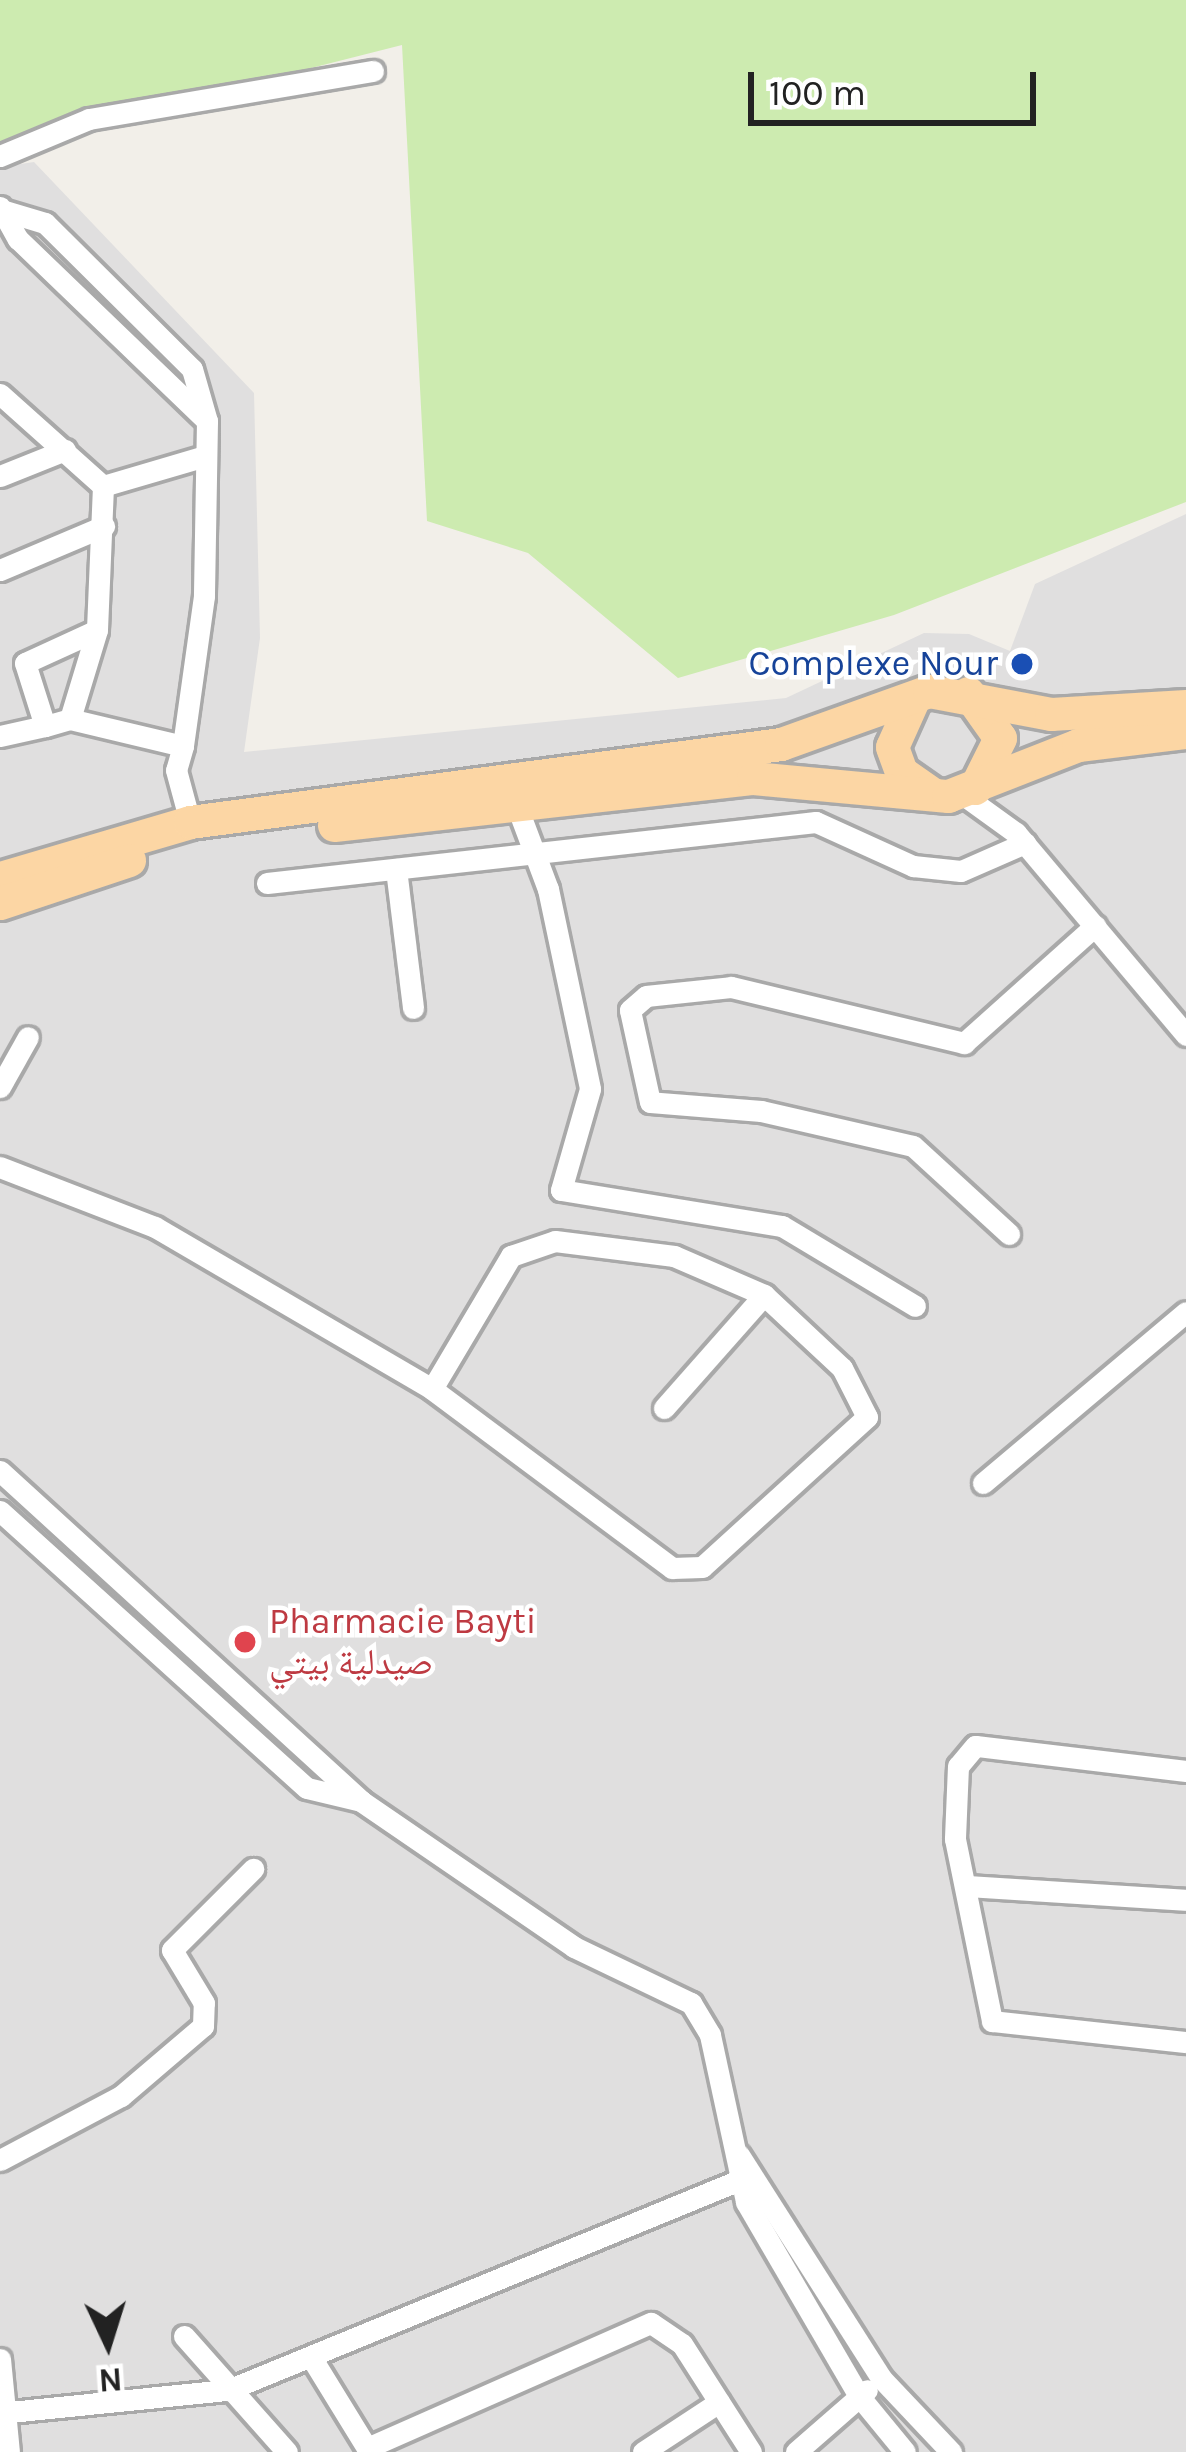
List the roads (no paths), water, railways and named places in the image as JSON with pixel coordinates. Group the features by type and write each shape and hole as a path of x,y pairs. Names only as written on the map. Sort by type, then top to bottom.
{"main road":[{"path":"957,792 1000,738 966,692"},
{"path":"0,878 190,823 781,745 913,700 966,692 1051,714 1186,706"},
{"path":"913,700 893,734 895,760 957,792"},
{"path":"0,903 187,845 753,778 957,792 1078,745 1186,732"}],"street":[{"path":"0,156 88,119 373,71"},
{"path":"2,209 18,239 208,421 200,655 176,770 190,823"},
{"path":"0,394 103,486 97,630 70,719"},
{"path":"0,476 64,450"},
{"path":"103,486 205,456"},
{"path":"0,570 104,526"},
{"path":"45,726 25,663 97,630"},
{"path":"0,736 70,719 183,746"},
{"path":"957,792 1025,843 1186,1035"},
{"path":"516,804 536,854 590,1089 561,1190 766,1220 916,1306"},
{"path":"267,883 816,822 913,866 961,871 1025,843"},
{"path":"396,869 413,1008"},
{"path":"1009,1234 914,1146 761,1111 650,1102 630,1010 646,996 731,987 964,1043 1101,933"},
{"path":"0,1087 28,1037"},
{"path":"0,1167 175,1237 432,1389 672,1568 692,1571 869,1412 842,1368 764,1295 674,1256 535,1240 511,1256 432,1389"},
{"path":"664,1408 764,1295"},
{"path":"983,1483 1186,1312"},
{"path":"0,1471 362,1801 574,1947 691,2003 710,2035 739,2155 737,2181 859,2396 905,2452"},
{"path":"0,1511 307,1788 362,1801"},
{"path":"236,1723 258,1704"},
{"path":"1186,1771 966,1750 955,1839 992,2021 1186,2042"},
{"path":"0,2160 122,2096 202,2026 204,2003 172,1949 253,1869"},
{"path":"966,1886 1186,1900"},
{"path":"739,2155 881,2378 952,2452"},
{"path":"4,2410 228,2390 737,2181"},
{"path":"310,2357 367,2448 651,2323 682,2344 751,2452"},
{"path":"184,2336 286,2452"},
{"path":"0,2359 9,2452"},
{"path":"796,2452 881,2378"},
{"path":"644,2452 718,2402"}],"place":[{"name":"Complexe Nour","path":"1022,664"},
{"name":"Pharmacie Bayti صيدلية بيتي","path":"245,1642"}]}
